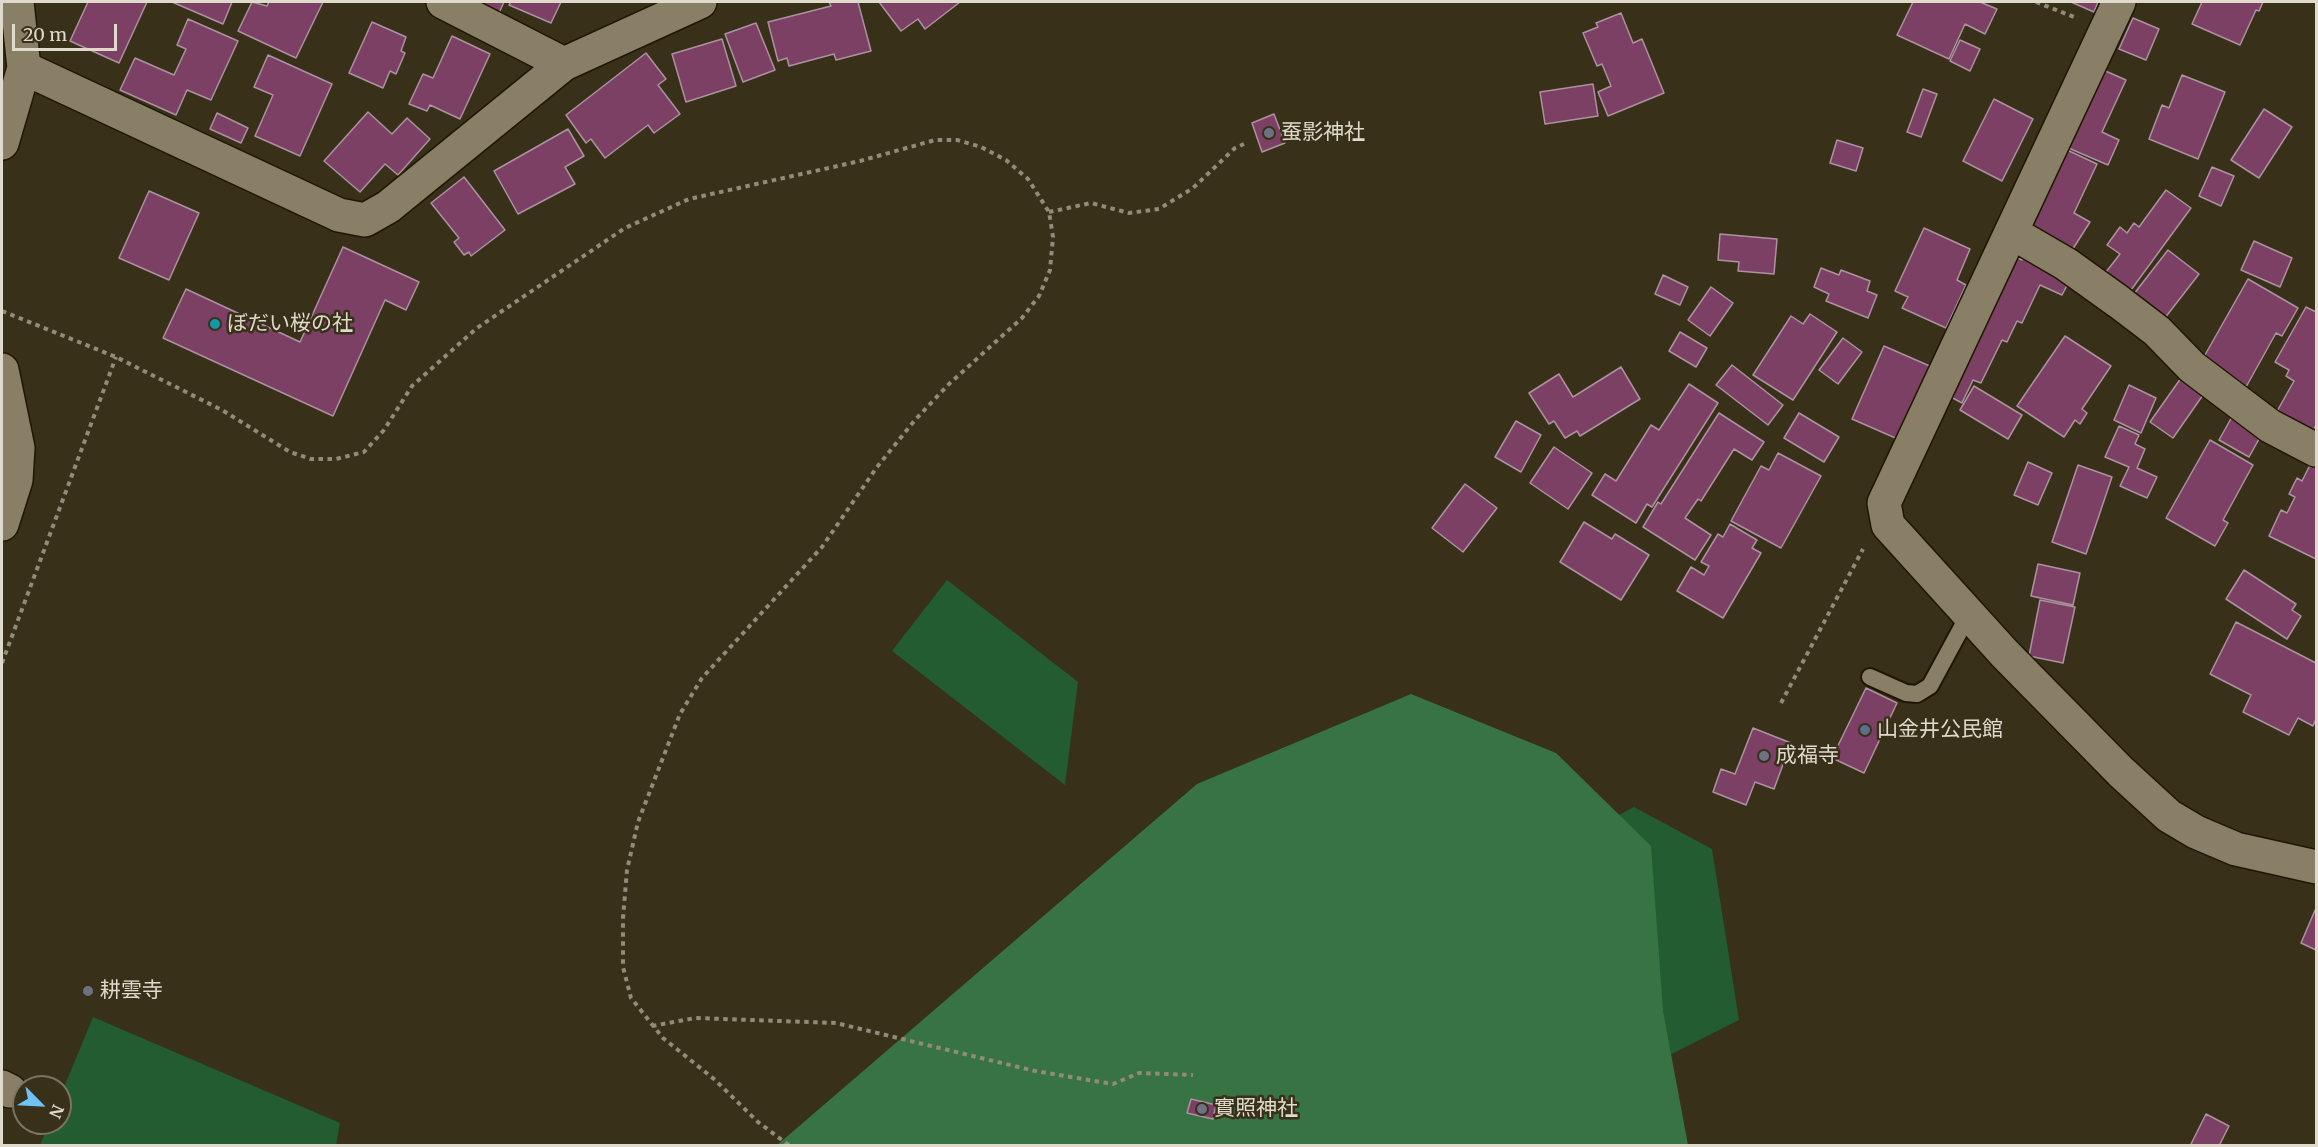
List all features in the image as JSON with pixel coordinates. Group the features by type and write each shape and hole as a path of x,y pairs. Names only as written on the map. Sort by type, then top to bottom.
{"street":[{"path":"2,143 24,68 17,2"},
{"path":"443,2 564,64"},
{"path":"24,68 339,215 365,220 388,207 564,64 700,2"},
{"path":"2112,15 1884,503 1888,525 1969,614 2104,755 2169,816 2196,832 2236,849 2316,867"},
{"path":"2011,232 2066,264 2119,302 2157,331 2192,367 2270,426 2316,450"},
{"path":"2,370 8,440 18,448 16,480 2,524"}],"lane":[{"path":"1870,677 1906,693 1917,694 1930,686 1969,614"}],"path":[{"path":"2036,2 2112,15"},
{"path":"2,311 116,357 222,410 290,452 312,459 336,459 363,452 384,430 412,386 477,328 625,228 689,200 860,161 934,140 957,140 981,147 1006,160 1028,179 1049,212 1053,237 1050,270 1039,296 1022,318 949,384 915,420 877,467 822,547 702,678 680,714 638,822 627,870 623,967 631,998 663,1038 714,1079 758,1122 790,1146"},
{"path":"1049,212 1091,203 1129,213 1159,209 1193,188 1234,148 1244,144"},
{"path":"2,663 116,357"},
{"path":"1781,703 1861,553"},
{"path":"652,1026 695,1018 836,1023 1035,1071 1113,1084 1139,1073 1193,1075"}],"green space":[{"path":"947,580 1078,682 1065,785 892,651"},
{"path":"1411,694 1556,753 1651,846 1663,1011 1688,1145 776,1146 1197,784"},
{"path":"1634,807 1712,849 1739,1020 1644,1068 1589,831"},
{"path":"93,1017 340,1123 336,1145 40,1145 44,1135 72,1135 72,1075 69,1075"}],"building":[{"path":"88,2 147,2 119,63 70,41"},
{"path":"172,2 232,2 223,24"},
{"path":"252,2 267,6 269,2 323,2 296,58 238,31"},
{"path":"473,2 504,2 499,13"},
{"path":"511,2 561,2 551,23 509,5"},
{"path":"829,2 858,2 871,51 836,60 834,54 789,66 787,58 778,61 768,22 831,6"},
{"path":"879,2 960,2 925,29 918,19 901,31"},
{"path":"1913,2 1980,2 1997,9 1985,34 1965,24 1949,59 1897,35"},
{"path":"2071,2 2098,2 2094,12"},
{"path":"2202,2 2263,2 2259,11 2256,10 2240,45 2192,24"},
{"path":"1621,13 1633,43 1642,39 1664,93 1608,116 1598,92 1611,86 1602,64 1597,66 1583,33 1598,27 1596,23"},
{"path":"2133,18 2159,29 2146,60 2119,49"},
{"path":"188,19 238,41 211,100 187,90 176,115 120,90 135,58 174,75 186,49 177,45"},
{"path":"372,22 406,37 401,51 405,53 396,74 390,71 383,88 349,73"},
{"path":"756,23 775,70 743,82 725,34"},
{"path":"452,36 490,54 460,119 430,105 427,111 409,104 423,74 433,78"},
{"path":"722,39 736,86 686,102 672,54"},
{"path":"1960,40 1980,49 1970,71 1950,61"},
{"path":"646,53 666,79 658,85 680,114 654,133 648,125 605,158 591,139 586,143 566,115"},
{"path":"268,55 332,84 300,156 255,136 273,95 254,87"},
{"path":"2101,69 2126,80 2102,132 2119,140 2108,165 2066,147"},
{"path":"2182,75 2225,92 2198,159 2149,139 2162,105 2169,108"},
{"path":"1593,84 1598,116 1545,124 1540,92"},
{"path":"1923,89 1937,94 1921,137 1907,132"},
{"path":"1994,99 2033,119 2002,181 1963,161"},
{"path":"2264,109 2292,127 2259,178 2231,160"},
{"path":"368,112 392,134 407,118 430,139 398,175 385,164 360,192 324,161"},
{"path":"217,113 248,128 241,143 210,129"},
{"name":"蚕影神社","path":"1274,114 1285,143 1262,152 1252,123"},
{"path":"568,129 584,156 565,167 575,184 518,214 494,171"},
{"path":"1837,140 1863,148 1856,171 1830,163"},
{"path":"2065,149 2097,164 2074,213 2090,222 2069,255 2027,229"},
{"path":"2212,167 2234,176 2221,206 2199,196"},
{"path":"464,177 505,230 471,256 469,252 464,255 454,242 459,238 431,203"},
{"path":"2166,190 2191,208 2131,290 2106,272 2120,254 2107,245 2120,227 2127,233 2134,223 2139,227"},
{"path":"149,191 199,213 169,280 119,258"},
{"path":"1924,228 1970,249 1957,280 1966,285 1946,328 1902,308 1908,297 1895,291"},
{"path":"1720,234 1777,239 1774,274 1738,271 1739,262 1718,260"},
{"path":"2254,241 2292,258 2280,287 2241,270"},
{"name":"ぼだい桜の社","path":"343,247 419,282 406,310 385,300 333,416 163,338 186,289 300,342"},
{"path":"2168,250 2199,274 2161,323 2130,299"},
{"path":"2024,255 2071,278 2062,295 2040,285 2022,323 2017,321 2007,342 2002,340 1981,383 1973,380 1962,403 1949,396 2015,256 2022,260"},
{"path":"1821,268 1839,275 1841,270 1870,281 1867,291 1877,295 1868,318 1826,301 1829,294 1814,287"},
{"path":"1663,275 1688,287 1680,305 1655,294"},
{"path":"2248,279 2298,308 2282,336 2276,333 2246,387 2201,362"},
{"path":"1711,287 1733,303 1710,336 1688,320"},
{"path":"2306,307 2316,312 2316,425 2312,433 2276,413 2294,381 2286,376 2289,370 2275,362"},
{"path":"1810,314 1837,332 1793,400 1753,375 1791,316 1803,324"},
{"path":"1680,332 1707,348 1696,367 1669,351"},
{"path":"2065,336 2111,366 2082,409 2087,413 2080,424 2075,420 2064,437 2017,406"},
{"path":"1843,338 1862,352 1838,384 1819,370"},
{"path":"1884,346 1932,367 1900,440 1852,419"},
{"path":"1732,365 1783,405 1768,425 1716,385"},
{"path":"1621,367 1640,399 1580,436 1577,431 1565,438 1554,421 1549,424 1529,393 1559,374 1573,397"},
{"path":"2181,378 2203,395 2173,438 2150,422"},
{"path":"1689,384 1718,403 1652,507 1647,504 1636,523 1592,495 1605,474 1616,481 1651,425 1659,430"},
{"path":"2129,385 2156,398 2141,433 2114,420"},
{"path":"1974,386 2022,415 2008,439 1960,410"},
{"path":"1719,413 1764,442 1752,460 1734,449 1701,501 1698,499 1685,518 1711,535 1695,560 1643,527 1658,502 1661,504"},
{"path":"1799,413 1839,437 1824,462 1784,438"},
{"path":"2233,415 2263,432 2249,457 2219,440"},
{"path":"1516,421 1541,435 1521,472 1495,457"},
{"path":"2119,426 2139,435 2135,444 2145,449 2137,468 2157,477 2147,498 2120,486 2129,467 2105,457"},
{"path":"2210,440 2253,465 2223,520 2228,523 2215,546 2166,518"},
{"path":"1554,447 1592,473 1568,509 1530,483"},
{"path":"1778,453 1821,476 1781,548 1731,521 1761,466 1769,470"},
{"path":"2028,462 2052,473 2038,505 2014,495"},
{"path":"2311,463 2316,466 2316,559 2269,536 2281,510 2287,513 2295,497 2289,494 2297,478 2302,481"},
{"path":"2078,465 2112,477 2086,554 2052,542"},
{"path":"1465,484 1497,508 1463,552 1432,528"},
{"path":"1584,522 1612,539 1615,534 1649,555 1621,600 1560,562"},
{"path":"1730,524 1757,540 1752,548 1761,553 1723,618 1677,591 1691,567 1704,575 1709,566 1701,562 1718,534 1723,537"},
{"path":"2038,564 2080,573 2073,605 2031,596"},
{"path":"2244,570 2296,604 2292,610 2301,616 2287,639 2226,599"},
{"path":"2040,600 2075,607 2063,663 2029,656"},
{"path":"2236,622 2316,663 2316,719 2313,726 2298,718 2289,735 2243,712 2251,695 2210,674"},
{"name":"山金井公民館","path":"1866,688 1897,703 1864,773 1832,758"},
{"name":"成福寺","path":"1753,728 1791,743 1774,789 1755,782 1746,805 1713,792 1721,769 1735,774"},
{"path":"2316,908 2316,950 2301,943"},
{"name":"實照神社","path":"1191,1099 1216,1105 1213,1119 1187,1113"},
{"path":"2206,1114 2229,1126 2219,1146 2190,1146"}],"place":[{"name":"蚕影神社","path":"1269,133"},
{"name":"ぼだい桜の社","path":"215,324"},
{"name":"山金井公民館","path":"1865,730"},
{"name":"成福寺","path":"1764,756"},
{"name":"耕雲寺","path":"88,991"},
{"name":"實照神社","path":"1202,1109"}]}
